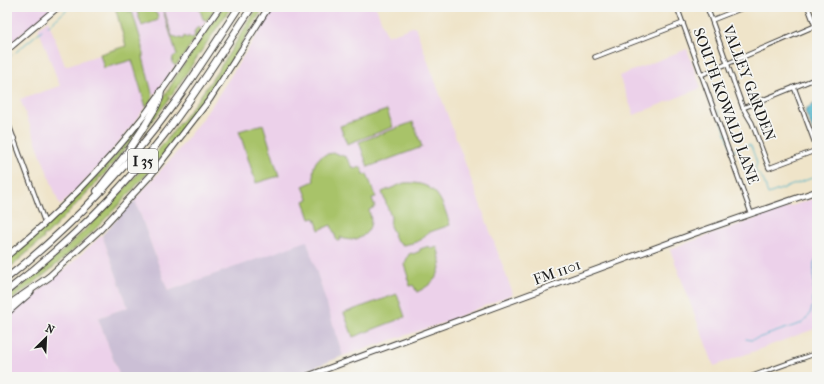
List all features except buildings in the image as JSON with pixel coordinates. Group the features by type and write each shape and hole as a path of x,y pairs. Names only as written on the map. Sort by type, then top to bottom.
{"highway":[{"name":"I 35","path":"7,278 40,250 86,207 121,170 155,128 185,87 238,7"},
{"name":"I 35","path":"7,291 47,258 94,215 147,156 183,110 252,7"},
{"path":"86,207 142,130 156,107 161,92"},
{"path":"7,306 49,277"}],"main road":[{"path":"7,50 58,7"},
{"path":"8,253 67,203 110,157 161,92 220,7"},
{"path":"7,312 49,277 100,230 151,175 210,99 267,8"},
{"name":"FM 1101","path":"305,377 751,213 817,191"}],"street":[{"name":"SOUTH KOWALD LANE","path":"677,7 751,213"},
{"name":"VALLEY GARDEN","path":"707,7 743,108 752,123 769,168 817,150"},
{"path":"712,20 745,7"},
{"path":"808,7 817,31"},
{"path":"595,58 683,24"},
{"path":"701,75 815,26"},
{"path":"743,108 817,78"},
{"path":"794,87 817,150"},
{"path":"7,120 45,223"},
{"path":"7,141 14,138"},
{"path":"750,377 817,353"}],"shaded area":[{"path":"7,7 53,7 7,46"},
{"path":"115,7 216,7 127,132 99,166 60,206 20,99 60,86 38,28 48,20 65,66 126,46"},
{"path":"275,7 376,7 387,36 415,26 513,294 440,324 343,356 307,242 168,291 135,200 176,153 212,105"},
{"path":"687,49 701,88 634,115 619,76"},
{"path":"817,197 817,328 714,366 670,249"},
{"path":"135,200 168,291 307,241 343,356 289,377 120,377 98,318 128,307 102,235"},
{"path":"102,235 128,307 98,318 120,377 7,377 7,317 62,272"}],"green space":[{"path":"115,7 120,7 123,10 129,10 129,12 132,11 143,47 143,57 153,97 146,107 132,60 104,68 100,54 126,46"},
{"path":"140,7 151,7 157,14 158,20 142,26 137,12"},
{"path":"162,7 172,36 183,39 184,36 188,39 188,36 192,39 198,26 200,27 201,31 177,65 172,63 173,57 177,55"},
{"path":"199,7 216,7 207,20 205,20 203,19"},
{"path":"223,7 231,7 171,96 168,96 170,98 144,132 178,73"},
{"path":"258,7 264,7 222,75 195,114 131,192 60,262 7,303 7,298 32,278 81,234 127,187 169,137 208,86"},
{"path":"387,110 393,127 347,144 340,126"},
{"path":"146,118 127,146 101,178 99,177 99,180 46,236 44,234 44,238 7,270 7,260 81,193"},
{"path":"413,122 422,147 368,167 359,142"},
{"path":"263,124 279,176 256,183 239,131"},
{"path":"335,153 346,157 354,169 361,167 364,175 367,174 376,197 372,198 375,207 369,210 371,224 368,230 361,237 353,240 340,237 341,240 337,241 331,225 319,230 315,218 310,219 304,201 308,199 303,186 314,181 313,170 317,161 324,155"},
{"path":"404,183 424,185 431,189 444,207 450,225 427,233 421,240 413,243 403,245 397,242 390,226 391,217 382,192"},
{"path":"429,246 431,249 437,247 440,268 435,279 417,292 413,285 410,286 404,265 409,254 413,254 420,251 420,249"},
{"path":"397,294 405,317 353,337 344,313"}],"water":[{"path":"817,102 817,140 805,112 807,108"}],"waterway":[{"path":"48,26 70,7"},
{"path":"16,52 42,30"},
{"path":"7,60 12,55"},
{"path":"718,110 732,151 749,145 751,146 757,163 756,172 763,180 768,194 812,178"},
{"path":"746,339 751,340 802,323 809,316 813,305 814,264 817,257"}]}
